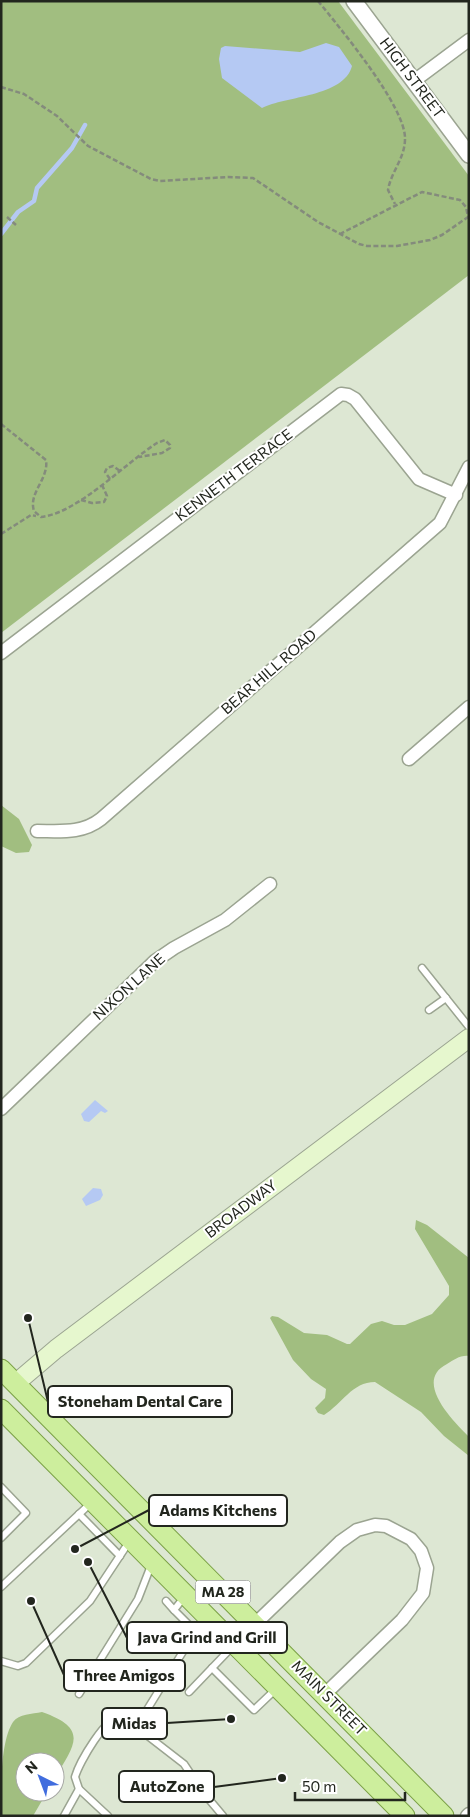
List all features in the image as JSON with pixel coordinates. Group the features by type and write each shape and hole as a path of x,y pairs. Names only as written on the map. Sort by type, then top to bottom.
{"main road":[{"name":"BROADWAY","path":"16,1384 56,1349 469,1038"},
{"name":"MAIN STREET","path":"1,1369 444,1816"},
{"name":"MAIN STREET","path":"1,1408 152,1562 180,1603 206,1615 405,1816"},
{"path":"376,1787 392,1775 401,1775 410,1781"}],"street":[{"name":"HIGH STREET","path":"354,1 469,155"},
{"path":"414,81 469,40"},
{"name":"KENNETH TERRACE","path":"1,653 341,394 355,399 419,479 456,494"},
{"name":"BEAR HILL ROAD","path":"37,831 78,831 90,827 101,820 440,523 469,467"},
{"path":"409,759 469,707"},
{"name":"NIXON LANE","path":"1,1109 155,961 174,948 226,920 270,884"},
{"path":"255,1624 340,1542 358,1530 375,1525 386,1526 411,1539 421,1551 427,1568 423,1593 402,1620 325,1694"}],"lane":[{"path":"422,968 469,1027"},
{"path":"429,1010 446,998"},
{"path":"1,1487 26,1513 1,1538"},
{"path":"1,1587 93,1501"},
{"path":"79,1514 120,1556"},
{"path":"1,1660 18,1666 25,1664 89,1602 130,1540"},
{"path":"79,1694 138,1599 152,1562"},
{"path":"166,1601 180,1603 196,1632"},
{"path":"145,1713 206,1615"},
{"path":"189,1692 235,1644"},
{"path":"212,1668 254,1710 278,1687"},
{"path":"108,1816 79,1789 76,1773 96,1737 113,1717 122,1716 184,1764 202,1792 223,1816"},
{"path":"64,1816 79,1789"}],"path":[{"path":"318,1 370,70 402,120 405,144 388,190 395,204"},
{"path":"1,87 24,94 57,116 81,141 154,180 228,177 253,178 318,222 340,234 363,245 397,246 436,238 468,218 466,207 460,200 422,192 395,204 340,234"},
{"path":"7,217 16,225"},
{"path":"1,424 46,460 45,474 33,502 36,516"},
{"path":"1,534 32,515 50,516 80,500 102,485 120,471 139,457 161,441 166,440 170,445 170,448 162,453 139,457"},
{"path":"110,479 105,472 107,468 113,466 120,471"},
{"path":"80,500 92,503 104,502 107,496 102,485"}],"green space":[{"path":"1,1 338,1 469,176 469,275 1,633"},
{"path":"1,805 19,819 32,845 29,852 16,853 1,846"},
{"path":"416,1220 427,1225 469,1258 469,1356 460,1357 447,1364 438,1371 434,1380 439,1401 469,1437 469,1456 444,1436 421,1412 375,1382 360,1386 324,1415 318,1413 315,1408 325,1398 326,1389 311,1379 293,1360 270,1318 272,1316 278,1317 304,1333 327,1335 350,1344 371,1324 382,1321 394,1325 405,1325 432,1314 449,1295 449,1286 415,1229"},
{"path":"42,1712 57,1718 67,1725 74,1739 65,1761 65,1752 15,1752 15,1802 41,1802 33,1816 1,1816 3,1753 13,1722 19,1717"}],"water":[{"path":"326,43 339,47 352,66 347,76 338,84 326,90 262,108 222,78 219,59 221,48 225,46 300,52"},
{"path":"95,1100 108,1111 105,1113 101,1111 89,1122 84,1121 81,1114"},
{"path":"93,1188 101,1189 103,1195 100,1200 86,1206 82,1199"}],"waterway":[{"path":"1,234 18,212 34,201 37,188 72,148 85,125"}],"place":[{"name":"Stoneham Dental Care","path":"28,1318"},
{"name":"Adams Kitchens","path":"75,1549"},
{"name":"Java Grind and Grill","path":"88,1562"},
{"name":"Three Amigos","path":"31,1601"},
{"name":"Midas","path":"231,1719"},
{"name":"AutoZone","path":"282,1778"}]}
